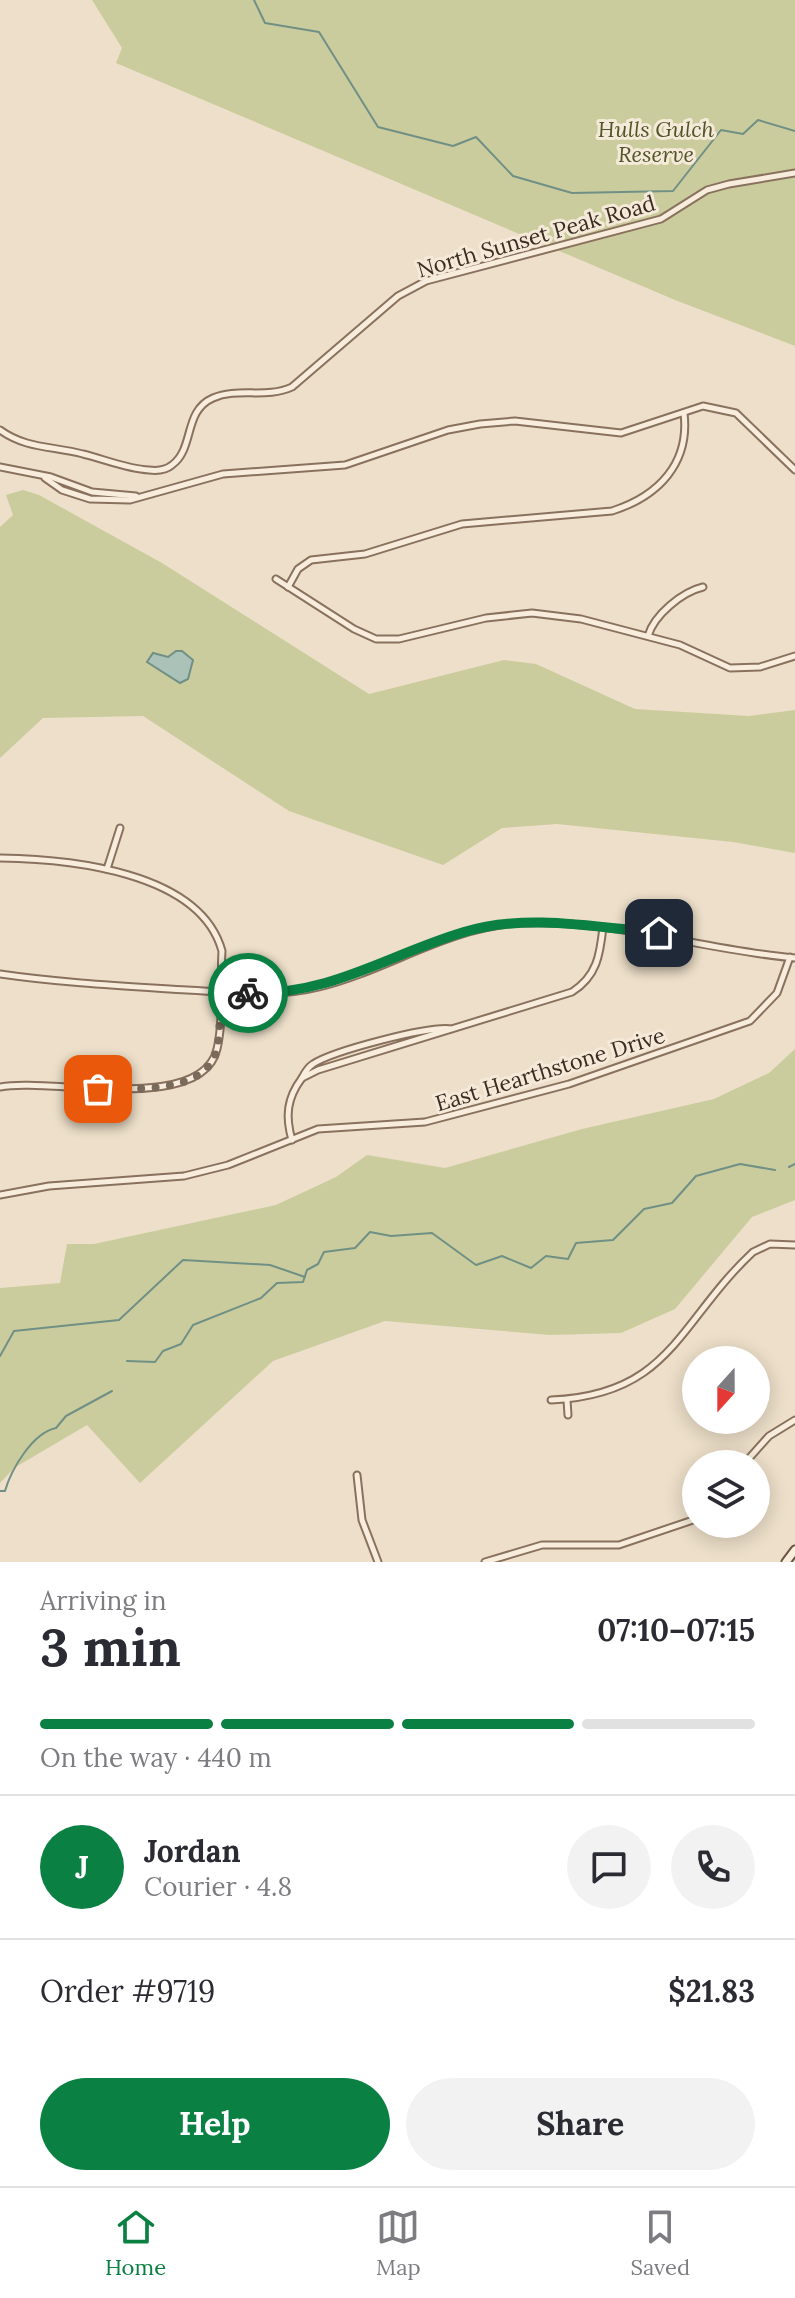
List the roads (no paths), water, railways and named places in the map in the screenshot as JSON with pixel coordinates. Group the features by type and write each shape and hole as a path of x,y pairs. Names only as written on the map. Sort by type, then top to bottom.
{"street":[{"name":"North Sunset Peak Road","path":"0,430 37,447 77,452 142,470 164,469 178,460 198,409 210,399 223,395 278,393 292,387 398,296 426,281 661,219 718,187 795,173"},
{"path":"0,467 45,478 62,490 90,499 130,500 223,474 345,465 448,430 480,424 515,421 621,433 703,406 736,413 795,470"},
{"path":"288,587 298,569 311,560 365,554 462,524 612,511 628,505 665,480 676,468 685,438 684,413"},
{"path":"276,579 376,639 399,639 486,618 532,613 570,617 648,636 691,649 730,668 751,669 795,656"},
{"path":"648,636 654,623 685,593 703,587"},
{"path":"107,869 120,828"},
{"path":"0,858 60,859 107,869 174,895 202,914 218,937 222,951 217,1049 211,1064 194,1079 120,1089 0,1087"},
{"path":"0,974 81,984 269,994 316,988 464,932 495,926 552,923 659,933 793,957"},
{"path":"292,1140 287,1112 290,1098 313,1064 404,1035 452,1029 559,997 585,984 600,955 603,927"},
{"name":"East Hearthstone Drive","path":"0,1195 49,1186 184,1176 228,1165 318,1129 344,1124 425,1122 457,1116 750,1021 767,1006 793,957"},
{"path":"551,1400 567,1400 617,1389 648,1372 753,1252 770,1244 795,1245"},
{"path":"567,1400 568,1415"},
{"path":"756,1450 769,1436 795,1420"},
{"path":"357,1475 362,1520 378,1562"},
{"path":"485,1562 542,1545 619,1545 682,1524"},
{"path":"786,1562 795,1550"}],"waterway":[{"path":"254,0 265,23 319,32 378,127 453,146 476,137 513,176 572,193 673,191 721,130 743,134 758,120 795,131"},
{"path":"127,1361 155,1362 163,1351 181,1344 193,1325 261,1298 277,1283 303,1282 307,1270 318,1264 324,1252 355,1248 370,1232 391,1236 432,1233 476,1265 502,1256 531,1268 546,1256 568,1259 576,1243 613,1240 644,1209 672,1203 696,1176 740,1164 775,1170"},
{"path":"789,1167 795,1164"},
{"path":"0,1356 14,1331 119,1320 183,1260 270,1265 305,1277"},
{"path":"0,1491 5,1491 17,1463 39,1437 56,1428 66,1416 112,1391"}],"park label":[{"name":"Hulls Gulch Reserve","path":"656,142"}]}
